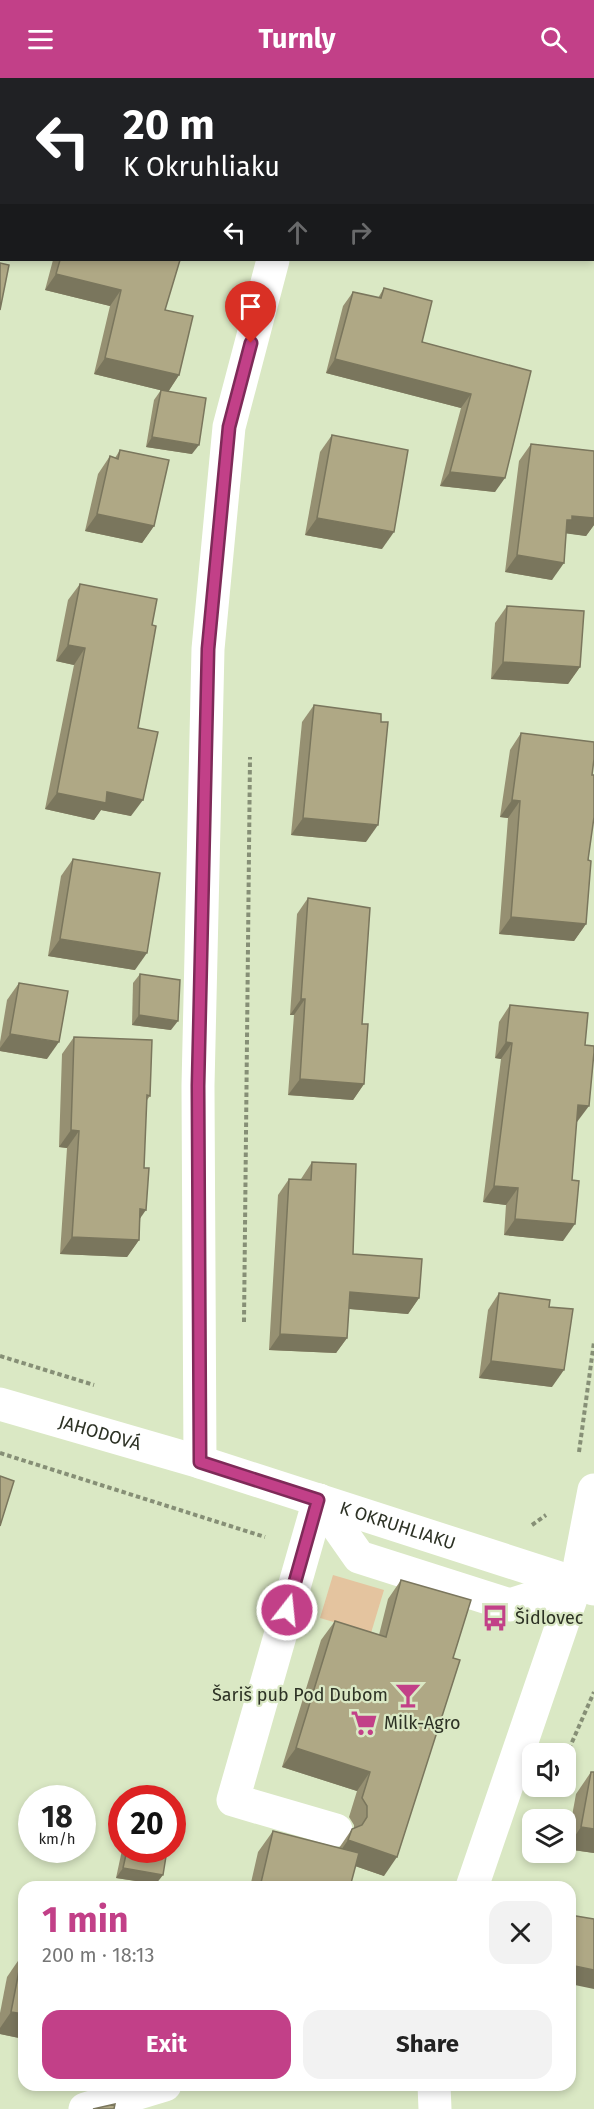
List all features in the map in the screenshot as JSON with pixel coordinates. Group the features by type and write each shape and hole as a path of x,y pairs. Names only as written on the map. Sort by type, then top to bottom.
{"street":[{"path":"200,1462 198,1086 208,649 229,427 273,261"},
{"name":"JAHODOVÁ","path":"0,1404 200,1462"},
{"name":"K OKRUHLIAKU","path":"200,1462 585,1586"},
{"path":"474,1881 585,1586 594,1490"},
{"path":"318,1500 233,1800 336,1830"},
{"path":"85,2109 145,2091"},
{"path":"434,2091 435,2109"}],"path":[{"path":"244,1324 250,750"},
{"path":"578,1458 594,1342"},
{"path":"0,1356 102,1388"},
{"path":"521,1521 532,1525 548,1513"},
{"path":"572,1743 594,1692"}],"shaded area":[{"path":"333,1575 384,1590 371,1633 320,1618"}],"building":[{"path":"60,261 180,261 165,310 193,316 179,375 105,358 121,290 56,274"},
{"path":"0,263 9,265 0,310"},
{"path":"384,288 432,301 422,342 531,371 505,478 450,472 471,394 335,359 353,292 381,298"},
{"path":"161,390 206,398 199,445 152,437"},
{"path":"332,435 408,450 394,532 317,518"},
{"path":"531,444 594,451 594,518 572,516 572,520 567,520 564,563 517,555"},
{"path":"120,450 169,460 154,526 97,514 110,456 118,459"},
{"path":"80,584 157,599 152,625 156,626 138,728 158,732 143,800 107,792 106,803 57,793 85,648 68,645"},
{"path":"507,606 584,611 580,667 503,662"},
{"path":"314,705 381,714 381,722 388,722 378,825 303,818"},
{"path":"521,733 594,742 592,775 594,775 594,817 588,860 591,861 586,924 511,917 520,801 512,800"},
{"path":"73,859 160,873 147,953 60,939"},
{"path":"308,898 370,908 362,1024 368,1024 364,1084 300,1079 305,999 301,999"},
{"path":"140,974 180,980 178,1021 139,1015"},
{"path":"19,983 68,991 59,1042 10,1034"},
{"path":"510,1005 588,1013 585,1045 594,1046 594,1052 589,1106 578,1105 572,1180 579,1181 575,1224 515,1219 518,1188 494,1186 512,1043 506,1042"},
{"path":"74,1037 152,1040 144,1168 149,1168 146,1210 140,1209 139,1240 72,1237 79,1131 71,1130"},
{"path":"312,1162 356,1164 353,1254 422,1259 419,1298 350,1292 347,1338 280,1334 289,1179 311,1180"},
{"path":"499,1293 550,1300 549,1307 573,1309 564,1370 491,1361"},
{"path":"0,1476 14,1481 0,1526"},
{"path":"401,1580 471,1600 453,1658 460,1660 397,1857 348,1840 352,1829 362,1825 367,1817 367,1806 362,1798 370,1772 296,1748 335,1621 386,1637"},
{"path":"591,1772 594,1772 594,1829 581,1827"},
{"path":"273,1831 359,1853 352,1881 261,1881"},
{"path":"124,1863 165,1863 163,1875 123,1868"},
{"path":"576,1916 594,1919 594,1970 576,1966"},
{"path":"18,1976 18,2013 11,2012"},
{"path":"115,2104 114,2109 93,2109"}],"place":[{"name":"Šidlovec","path":"495,1618"},
{"name":"Šariš pub Pod Dubom","path":"408,1695"},
{"name":"Milk-Agro","path":"364,1723"}],"route":[{"path":"251,343 229,427 208,649 198,1086 200,1462 318,1500 287,1610"}]}
